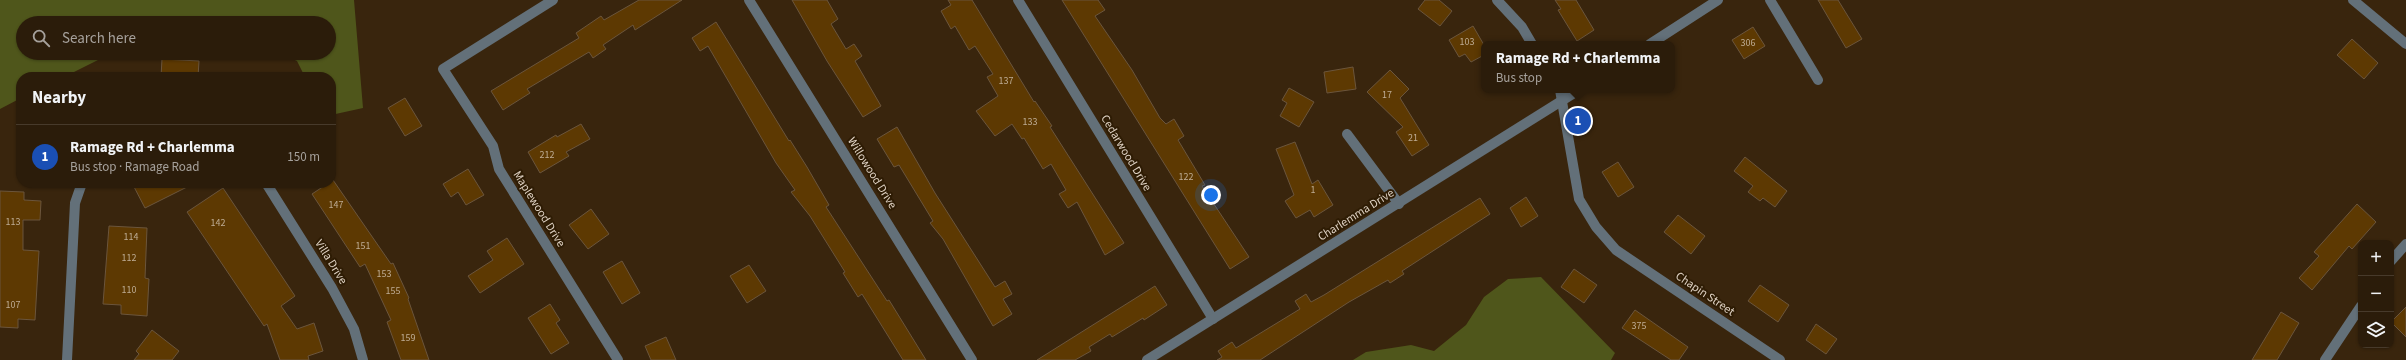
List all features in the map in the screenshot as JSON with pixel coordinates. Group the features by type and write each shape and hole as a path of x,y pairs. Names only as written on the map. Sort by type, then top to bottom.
{"street":[{"name":"Maplewood Drive","path":"554,0 443,69 493,146 499,169 618,360"},
{"name":"Willowood Drive","path":"749,0 972,360"},
{"name":"Cedarwood Drive","path":"1018,0 1213,319"},
{"path":"1497,0 1522,27 1530,41"},
{"path":"1655,41 1718,0"},
{"path":"1770,0 1818,80"},
{"path":"2353,0 2406,44"},
{"name":"Charlemma Drive","path":"1147,360 1399,204 1562,95"},
{"name":"Chapin Street","path":"1562,95 1579,199 1596,226 1616,250 1780,360"},
{"path":"1347,134 1399,204"},
{"path":"67,360 75,203 80,188"},
{"name":"Villa Drive","path":"269,188 332,288 354,329 363,360"},
{"path":"2394,258 2406,244"},
{"path":"2325,360 2358,310"}],"green space":[{"path":"0,0 354,0 363,108 336,114 336,72 302,72 297,61 295,60 336,60 336,16 16,16 16,60 98,60 74,72 16,72 16,101 0,109"},
{"path":"1541,277 1615,353 1611,360 1353,360 1366,352 1411,345 1434,351 1466,325 1484,297 1508,279"}],"building":[{"path":"639,0 682,0 635,30 633,25 603,45 606,49 593,58 589,52 527,89 530,93 503,110 491,91 579,38 576,33 601,16 604,20"},
{"path":"792,0 827,0 838,19 831,24 846,49 854,44 862,56 855,61 881,106 863,117 827,61"},
{"path":"948,0 972,0 1034,102 1035,101 1052,126 1050,127 1124,243 1105,255 1077,202 1068,208 1059,194 1066,190 1051,164 1043,169 1024,138 1022,139 1012,124 995,136 976,111 998,96 987,77 993,74 975,46 969,50 955,26 951,29 941,11 951,5"},
{"path":"1062,0 1098,0 1105,10 1095,16 1132,70 1160,118 1166,124 1174,119 1184,136 1178,140 1205,185 1202,186 1249,257 1230,269"},
{"path":"1425,0 1439,0 1452,11 1440,26 1418,9"},
{"path":"1555,0 1576,0 1594,30 1577,41 1558,10 1561,9"},
{"path":"1818,0 1838,0 1862,39 1846,48"},
{"path":"716,22 789,141 790,140 807,167 829,205 826,207 887,301 889,300 926,360 903,360 862,294 858,297 843,273 845,272 810,216 791,192 795,190 776,163 708,46 700,51 692,38"},
{"path":"1473,26 1482,41 1481,57 1471,62 1465,54 1459,57 1449,40"},
{"path":"1753,27 1765,46 1744,59 1732,40"},
{"path":"2352,39 2378,63 2364,79 2337,55"},
{"path":"162,60 199,61 198,72 161,72"},
{"path":"1353,67 1356,89 1327,93 1324,72"},
{"path":"1390,70 1409,89 1400,98 1429,145 1412,156 1396,132 1403,127 1367,92"},
{"path":"1289,88 1314,102 1299,127 1280,116 1287,103 1282,100"},
{"path":"405,98 422,126 405,136 388,108"},
{"path":"581,124 590,139 566,152 569,156 540,173 528,152 556,135 557,137"},
{"path":"897,127 935,193 995,287 1005,281 1012,294 1003,299 1012,314 993,326 943,239 930,223 933,221 899,165 894,167 877,139"},
{"path":"1295,142 1312,184 1318,180 1333,205 1314,217 1310,210 1296,218 1285,201 1294,195 1276,149"},
{"path":"1745,157 1787,191 1775,207 1763,198 1760,201 1748,192 1753,186 1734,171"},
{"path":"1618,162 1634,187 1618,197 1602,172"},
{"path":"468,169 484,195 466,205 458,192 451,197 443,184"},
{"path":"336,184 391,264 393,263 409,298 408,299 429,360 401,360 387,322 391,320 365,264 360,267 312,194 321,188 336,188"},
{"path":"135,188 185,188 145,208"},
{"path":"223,188 295,296 281,306 297,329 314,323 323,351 308,356 309,360 280,360 267,324 264,326 187,212"},
{"path":"0,191 24,192 24,200 41,201 40,220 23,220 23,250 39,251 35,320 18,319 18,328 0,327"},
{"path":"1526,197 1538,216 1521,227 1510,208"},
{"path":"1480,198 1490,214 1402,271 1404,274 1390,283 1388,280 1349,302 1260,360 1217,360 1222,357 1218,351 1232,342 1236,348 1300,309 1295,301 1306,294 1311,302 1324,295"},
{"path":"2357,204 2376,222 2360,240 2358,240 2358,242 2352,249 2349,246 2312,290 2299,278 2319,256 2314,252"},
{"path":"591,209 609,234 588,249 569,225"},
{"path":"1678,215 1705,236 1691,254 1664,232"},
{"path":"109,226 147,228 145,278 149,279 147,316 121,314 121,305 103,304"},
{"path":"507,238 524,264 480,293 468,276 493,260 487,251"},
{"path":"622,261 640,293 622,304 603,272"},
{"path":"749,265 766,291 747,303 730,276"},
{"path":"1574,269 1597,285 1584,303 1561,287"},
{"path":"1760,285 1789,305 1778,322 1748,301"},
{"path":"1155,286 1167,305 1144,320 1143,318 1112,337 1110,334 1089,347 1091,351 1075,360 1037,360"},
{"path":"550,304 560,320 556,323 569,343 551,354 528,318"},
{"path":"2406,307 2406,337 2394,325 2394,319"},
{"path":"1635,310 1688,347 1679,360 1671,360 1622,328"},
{"path":"2281,312 2299,323 2277,360 2252,360"},
{"path":"1816,324 1837,339 1826,354 1806,340"},
{"path":"152,330 179,351 172,360 134,360 139,354 136,351"},
{"path":"666,337 676,360 651,360 645,346"}],"place":[{"name":"Ramage Rd + Charlemma","path":"1578,121"}]}
